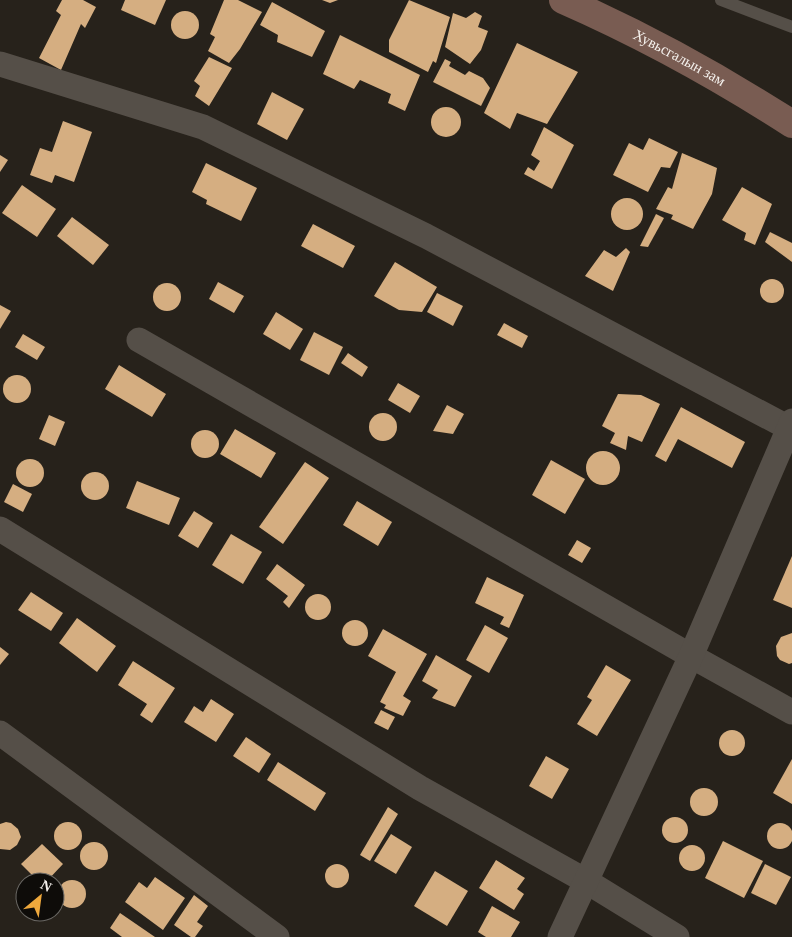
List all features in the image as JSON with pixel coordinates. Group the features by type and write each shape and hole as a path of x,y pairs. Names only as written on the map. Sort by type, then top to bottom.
{"main road":[{"name":"Хувьсгалын зам","path":"563,0 617,24 701,68 792,124"}],"street":[{"path":"0,64 204,127 426,236 791,424 691,656 560,937"},
{"path":"140,340 792,712"},
{"path":"0,529 420,788 586,881 677,937"},
{"path":"0,733 277,937"}],"lane":[{"path":"721,0 792,26"}],"building":[{"path":"62,0 83,0 96,7 85,28 81,24 61,70 39,58 61,15 56,11"},
{"path":"125,0 166,0 155,25 121,10"},
{"path":"224,0 238,0 262,12 240,49 229,63 208,51 215,37 210,34"},
{"path":"322,0 338,0 330,3"},
{"path":"409,0 450,17 436,63 433,61 428,72 389,52 389,40"},
{"path":"272,2 325,31 312,57 277,42 278,35 260,25"},
{"path":"185,11 195,15 199,25 195,35 185,39 175,35 171,25 175,15"},
{"path":"475,12 482,16 478,27 488,31 481,50 470,64 445,47 453,13 466,18"},
{"path":"340,35 420,75 405,111 388,103 391,94 360,80 354,89 323,74"},
{"path":"517,43 578,72 547,124 517,113 510,129 484,113"},
{"path":"209,57 232,68 209,106 195,96 200,86 194,81"},
{"path":"445,59 451,62 449,66 465,75 469,71 483,78 490,88 481,106 433,82"},
{"path":"272,92 304,109 287,140 257,124"},
{"path":"446,107 457,111 461,122 457,133 446,137 435,133 431,122 435,111"},
{"path":"63,121 92,132 74,182 55,175 52,183 30,175 40,148 52,152"},
{"path":"544,127 574,145 552,189 524,174 528,167 534,171 540,161 531,155"},
{"path":"649,138 678,152 670,168 661,167 648,192 613,175 629,143 643,150"},
{"path":"682,153 717,168 712,194 693,229 671,219 673,215 656,209 668,187 672,189"},
{"path":"0,155 8,160 0,172"},
{"path":"206,163 257,188 241,221 206,204 207,200 192,192"},
{"path":"22,185 56,209 37,237 2,213"},
{"path":"742,187 772,204 755,245 744,240 746,233 722,220"},
{"path":"627,198 633,199 638,203 642,208 642,220 638,225 633,229 627,230 621,229 616,225 612,220 611,214 612,208 616,203 621,199"},
{"path":"656,214 664,218 648,247 640,246"},
{"path":"72,217 109,245 93,265 57,236"},
{"path":"313,224 355,246 343,268 301,246"},
{"path":"770,232 792,243 792,262 765,242"},
{"path":"626,248 630,252 613,291 585,276 604,250 616,257"},
{"path":"395,262 437,287 422,312 399,310 374,296"},
{"path":"772,279 780,283 784,291 780,299 772,303 764,299 760,291 764,283"},
{"path":"218,282 244,296 234,313 209,299"},
{"path":"167,283 177,287 181,297 177,307 167,311 157,307 153,297 157,287"},
{"path":"437,293 463,306 453,326 427,312"},
{"path":"0,305 11,311 0,329"},
{"path":"276,312 303,329 290,350 263,334"},
{"path":"504,323 528,336 522,348 497,335"},
{"path":"314,332 343,347 329,375 300,360"},
{"path":"23,334 45,347 37,360 15,347"},
{"path":"348,353 368,367 362,377 341,363"},
{"path":"119,365 166,394 152,417 105,389"},
{"path":"17,375 27,379 31,389 27,399 17,403 7,399 3,389 7,379"},
{"path":"398,383 420,396 410,413 388,400"},
{"path":"618,394 641,395 660,404 642,442 628,436 626,450 610,443 615,433 602,426"},
{"path":"447,405 464,414 453,434 433,431"},
{"path":"681,407 745,442 732,468 678,439 666,462 655,456"},
{"path":"383,413 393,417 397,427 393,437 383,441 373,437 369,427 373,417"},
{"path":"49,415 65,422 55,446 39,439"},
{"path":"235,429 276,453 261,478 220,454"},
{"path":"205,430 215,434 219,444 215,454 205,458 195,454 191,444 195,434"},
{"path":"603,451 615,456 620,468 615,480 603,485 591,480 586,468 591,456"},
{"path":"30,459 40,463 44,473 40,483 30,487 20,483 16,473 20,463"},
{"path":"551,460 585,479 565,514 532,495"},
{"path":"305,462 329,478 283,544 259,527"},
{"path":"95,472 105,476 109,486 105,496 95,500 85,496 81,486 85,476"},
{"path":"137,481 180,498 169,525 126,508"},
{"path":"13,484 32,494 23,512 4,502"},
{"path":"357,501 392,522 378,546 343,525"},
{"path":"194,511 213,523 198,548 178,536"},
{"path":"231,534 262,552 243,584 212,565"},
{"path":"577,540 591,548 582,563 568,555"},
{"path":"792,556 792,608 773,600"},
{"path":"277,564 305,585 289,608 283,602 288,596 266,579"},
{"path":"487,577 524,595 509,628 500,624 504,617 475,603"},
{"path":"31,592 63,613 51,631 18,610"},
{"path":"318,594 327,598 331,607 327,616 318,620 309,616 305,607 309,598"},
{"path":"77,618 116,646 97,672 59,643"},
{"path":"355,620 364,624 368,633 364,642 355,646 346,642 342,633 346,624"},
{"path":"485,625 508,638 489,673 466,660"},
{"path":"383,629 427,654 403,696 411,701 403,716 384,708 386,705 380,702 396,672 368,656"},
{"path":"792,633 792,663 789,664 780,660 777,656 776,646 781,637"},
{"path":"0,647 9,654 0,665"},
{"path":"436,655 472,676 455,707 432,698 438,690 422,681"},
{"path":"133,661 175,688 152,723 140,715 147,704 118,685"},
{"path":"606,665 631,680 597,736 577,724 592,700 587,697"},
{"path":"211,699 234,714 216,742 184,722 194,706 203,712"},
{"path":"381,710 395,717 388,730 374,723"},
{"path":"732,730 741,734 745,743 741,752 732,756 723,752 719,743 723,734"},
{"path":"246,737 271,754 259,773 233,756"},
{"path":"546,756 569,769 552,799 529,786"},
{"path":"792,759 792,804 773,793"},
{"path":"278,762 326,793 315,811 267,780"},
{"path":"704,788 714,792 718,802 714,812 704,816 694,812 690,802 694,792"},
{"path":"388,807 398,814 370,861 360,855"},
{"path":"675,817 684,821 688,830 684,839 675,843 666,839 662,830 666,821"},
{"path":"68,822 78,826 82,836 78,846 68,850 58,846 54,836 58,826"},
{"path":"11,823 18,829 21,837 17,845 10,850 0,849 0,824"},
{"path":"780,823 789,827 793,836 789,845 780,849 771,845 767,836 771,827"},
{"path":"391,834 412,847 396,874 374,861"},
{"path":"723,841 763,861 744,898 705,878"},
{"path":"94,842 104,846 108,856 104,866 94,870 84,866 80,856 84,846"},
{"path":"42,844 63,864 55,872 29,872 21,864"},
{"path":"692,845 701,849 705,858 701,867 692,871 683,867 679,858 683,849"},
{"path":"496,860 525,878 517,889 524,894 514,910 479,888"},
{"path":"332,864 342,864 349,871 349,881 342,888 332,888 325,881 325,871"},
{"path":"765,864 791,877 776,905 751,893"},
{"path":"435,871 468,891 447,926 414,906"},
{"path":"155,877 185,898 163,930 125,902 139,882 147,888"},
{"path":"77,881 85,889 85,899 82,904 72,908 65,906 65,882"},
{"path":"194,895 208,906 197,922 203,926 195,937 191,937 174,925"},
{"path":"492,906 520,922 511,937 486,937 478,932"},
{"path":"120,913 155,937 122,937 110,928"}]}
